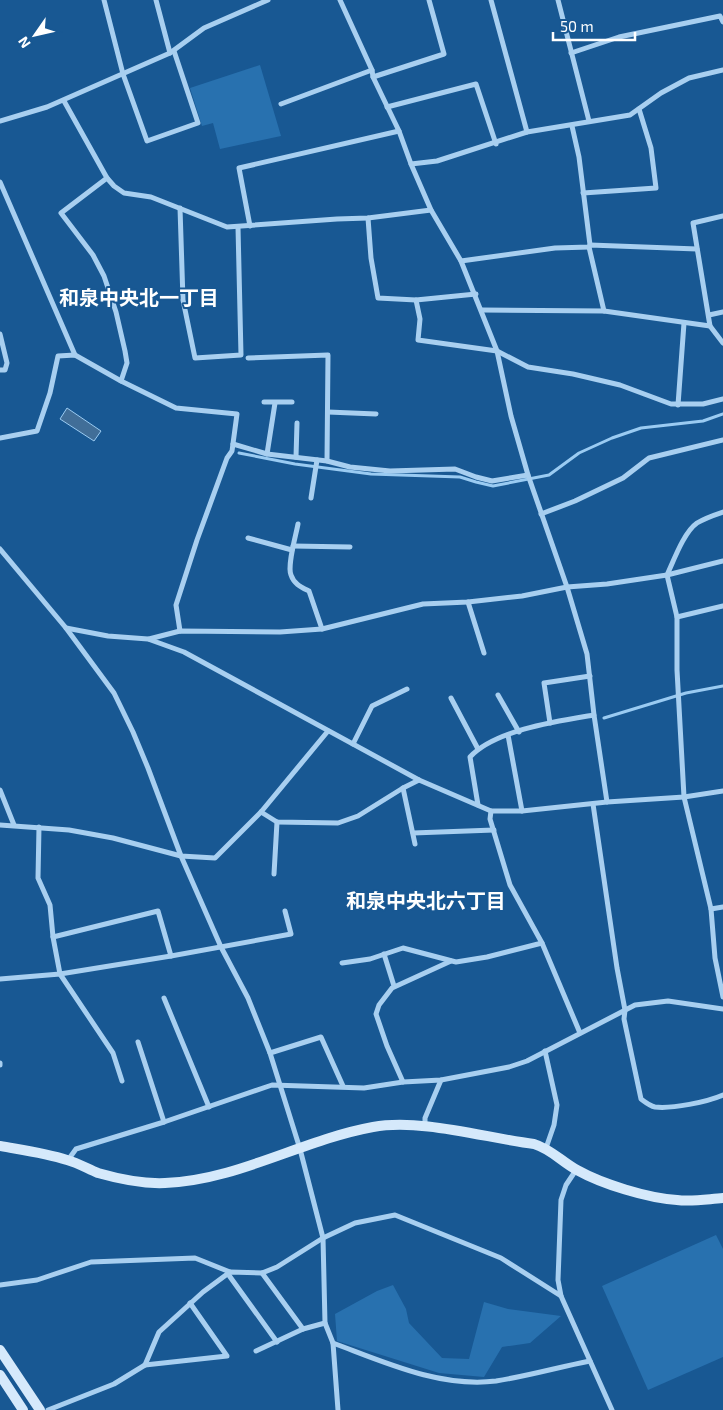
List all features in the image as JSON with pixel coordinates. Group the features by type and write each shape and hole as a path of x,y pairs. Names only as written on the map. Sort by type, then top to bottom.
{"street":[{"path":"104,0 123,74 147,141 198,123 172,52 156,0"},
{"path":"0,121 47,107 172,52 204,28 268,0"},
{"path":"340,0 372,70 373,77 399,131 431,210 461,261 476,294 497,351 511,416 528,476 567,587 587,654 607,802"},
{"path":"373,77 444,54 429,0"},
{"path":"491,0 527,132"},
{"path":"558,0 589,121"},
{"path":"572,53 619,37 720,16 723,22"},
{"path":"281,104 372,70"},
{"path":"411,164 437,161 496,144 527,132 630,115 661,93 689,78 723,70"},
{"path":"387,107 476,84 496,144"},
{"path":"64,100 106,178 114,186 124,193 151,197 227,227 368,218 431,210"},
{"path":"583,193 656,188 651,148 639,109"},
{"path":"572,126 579,157 590,246 604,311"},
{"path":"250,226 239,168 399,131"},
{"path":"106,178 60,213 93,255 104,276 116,312 127,362 120,381"},
{"path":"0,182 75,355"},
{"path":"180,208 183,300 195,358 242,355 238,227"},
{"path":"723,216 693,223 710,326 723,343"},
{"path":"368,218 371,258 378,298 416,300 476,294"},
{"path":"461,261 556,248 590,246 697,249"},
{"path":"416,300 420,319 418,340 497,351 528,367 573,374 620,385 671,404 703,404 723,399"},
{"path":"482,310 604,311 710,326"},
{"path":"709,315 723,312"},
{"path":"678,405 684,323"},
{"path":"0,334 7,363 5,370 0,370"},
{"path":"0,438 36,431 50,393 58,356 75,355 120,381 176,408 237,414 232,451 227,458 197,540 176,605 180,632"},
{"path":"248,358 328,355 327,461"},
{"path":"264,402 292,402"},
{"path":"267,454 276,403"},
{"path":"328,412 376,414"},
{"path":"296,457 297,423"},
{"path":"541,514 575,501 623,478 649,458 723,440"},
{"path":"233,444 267,454 296,457 317,462 327,461 350,467 390,471 455,469 492,481 528,476"},
{"path":"311,498 317,462"},
{"path":"723,512 695,524 667,575 677,617 684,797 711,909 715,958 723,997"},
{"path":"298,524 290,574 298,586 309,591 322,629"},
{"path":"248,538 293,548 350,547"},
{"path":"0,549 66,628 114,693 148,768 181,856 221,946 248,998 270,1053 300,1149 323,1238 325,1323 333,1343 338,1410"},
{"path":"148,639 180,632 280,632 322,629 423,604 468,602 522,596 567,587 607,584 667,575 723,561"},
{"path":"468,602 484,653"},
{"path":"677,617 723,606"},
{"path":"66,628 108,636 148,639 184,652 419,780 490,811 522,811 607,802 684,797 723,791"},
{"path":"550,723 544,683 590,676"},
{"path":"353,744 372,706 406,689"},
{"path":"498,695 519,732"},
{"path":"451,698 478,749"},
{"path":"478,805 470,757 478,749 508,735 550,723 594,715"},
{"path":"0,825 40,827 113,838 181,856 215,858 260,812 328,731"},
{"path":"508,735 522,811"},
{"path":"260,812 278,822 338,822 358,816 419,780"},
{"path":"403,788 415,844"},
{"path":"0,790 14,825"},
{"path":"593,804 625,1010 624,1019 641,1099 654,1107 696,1104 723,1095"},
{"path":"490,811 490,819 510,885 542,943 580,1033"},
{"path":"274,874 278,822"},
{"path":"40,827 38,878 50,905 53,937 60,974 113,1053 122,1081"},
{"path":"413,833 494,830"},
{"path":"711,909 723,907"},
{"path":"0,979 60,974 292,934 285,911"},
{"path":"53,937 158,912 171,956"},
{"path":"342,963 370,959 403,948 456,962 487,957 542,943"},
{"path":"384,954 394,986"},
{"path":"403,1082 387,1046 376,1014 378,1006 394,986 451,961"},
{"path":"164,998 209,1107"},
{"path":"68,1160 76,1149 164,1122 272,1085 364,1088 403,1082 441,1080 509,1068 527,1061 640,1004 668,1001 723,1009"},
{"path":"270,1053 321,1037 343,1086"},
{"path":"138,1042 164,1122"},
{"path":"545,1051 557,1105 554,1125 546,1148"},
{"path":"425,1126 425,1118 441,1080"},
{"path":"0,1146 68,1160 107,1175 132,1180 165,1183 217,1176 350,1132 375,1126 425,1126 534,1144 546,1148 576,1170 603,1182 659,1197 676,1200 723,1198"},
{"path":"576,1170 566,1185 561,1200 558,1270 561,1296 612,1410"},
{"path":"0,1285 37,1280 91,1262 195,1258 229,1273 262,1274 277,1267 323,1238 355,1223 395,1215 501,1258 561,1296"},
{"path":"145,1365 159,1332 190,1303 229,1273"},
{"path":"229,1273 277,1342"},
{"path":"262,1274 303,1329"},
{"path":"48,1410 114,1384 145,1365 227,1356 190,1303"},
{"path":"256,1351 303,1329 325,1323"},
{"path":"333,1343 434,1378 466,1381 495,1381 590,1360"},
{"path":"0,1350 40,1410"},
{"path":"0,1375 23,1410"}],"shaded area":[{"path":"260,65 281,136 220,149 213,123 202,126 190,88"},
{"path":"67,408 101,431 94,441 60,419"},
{"path":"716,1235 723,1249 723,1357 648,1390 602,1286"},
{"path":"393,1285 406,1309 409,1323 442,1358 469,1359 484,1302 508,1309 561,1316 530,1343 502,1347 484,1377 439,1373 337,1341 335,1314 377,1291"}],"waterway":[{"path":"239,453 295,464 371,474 460,477 493,486 549,475 579,453 612,438 641,428 703,421 723,414"},
{"path":"604,718 686,693 723,686"}],"district":[{"name":"和泉中央北一丁目","path":"139,297"},
{"name":"和泉中央北六丁目","path":"426,900"}]}
